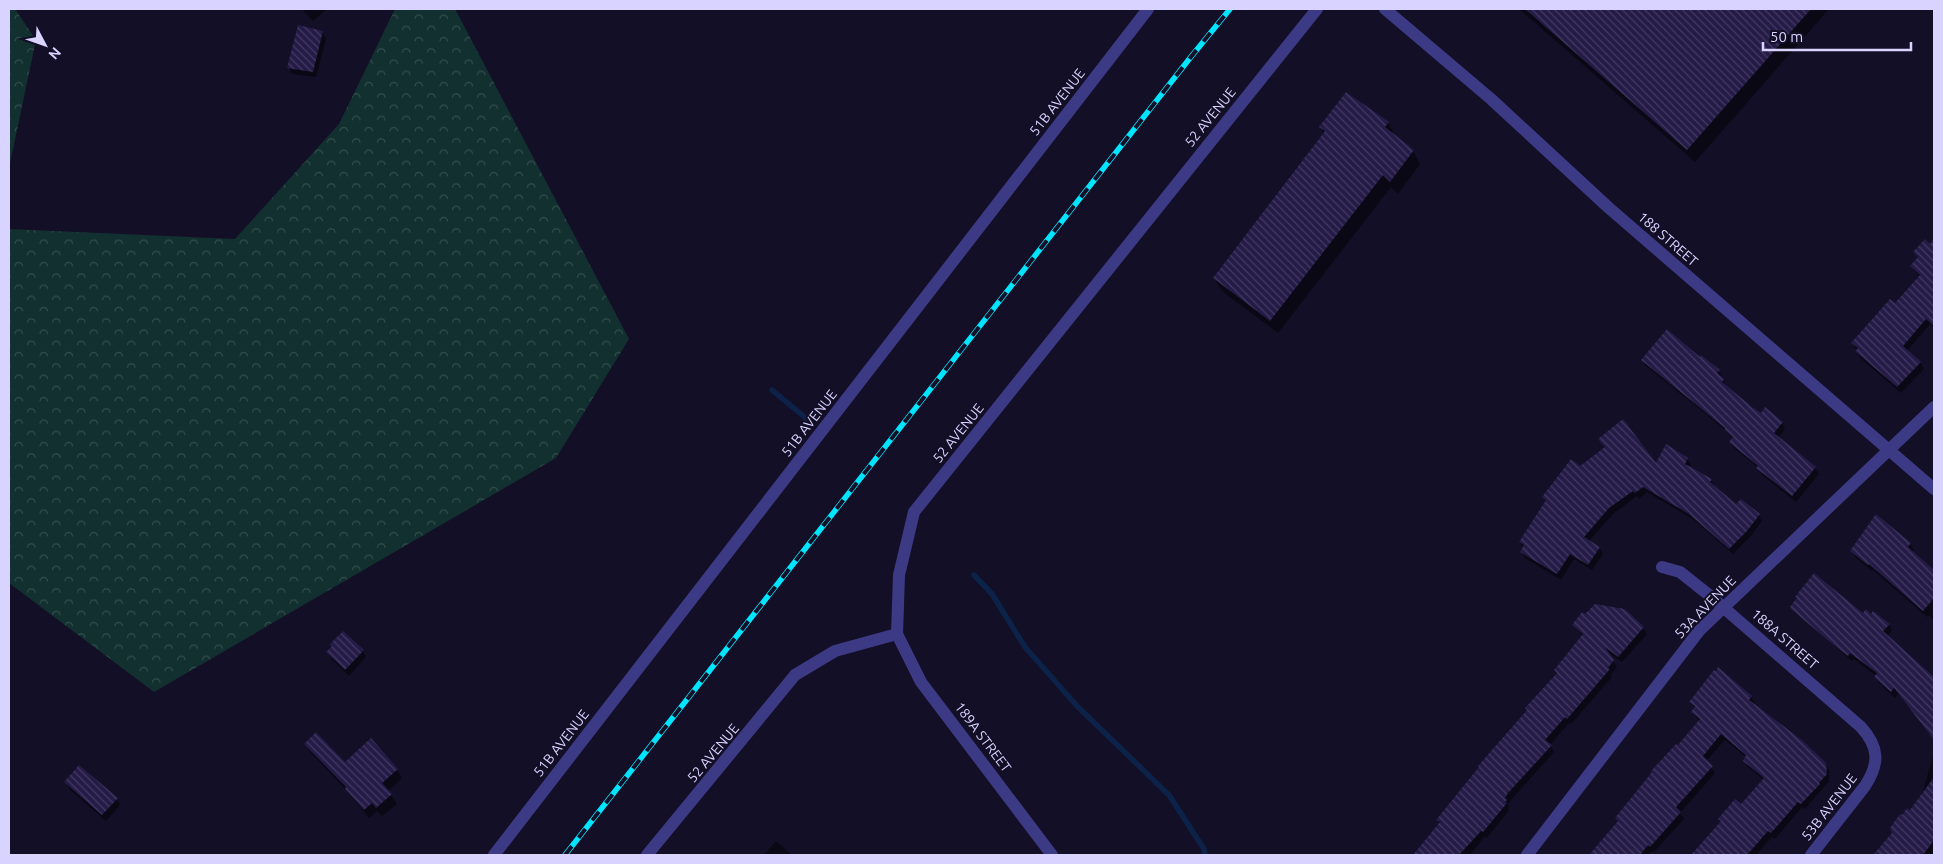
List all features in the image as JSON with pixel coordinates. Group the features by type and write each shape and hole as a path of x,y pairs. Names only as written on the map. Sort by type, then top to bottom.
{"street":[{"name":"51B AVENUE","path":"494,855 1148,9"},
{"name":"52 AVENUE","path":"647,855 795,675 835,651 897,634 899,576 914,512 1317,9"},
{"name":"188 STREET","path":"1385,9 1491,99 1609,208 1934,489"},
{"name":"53A AVENUE","path":"1527,855 1700,632 1724,606 1866,474 1889,449 1934,407"},
{"name":"188A STREET","path":"1662,567 1680,572 1724,606 1861,727 1870,737 1875,749"},
{"name":"189A STREET","path":"897,634 921,682 1052,855"},
{"name":"53B AVENUE","path":"1811,855 1873,774 1876,763 1875,749"}],"green space":[{"path":"9,9 15,9 36,40 9,168"},
{"path":"395,9 455,9 629,339 556,458 154,692 9,583 9,229 235,239 339,124"}],"building":[{"path":"1525,9 1811,9 1687,150"},
{"path":"298,25 323,31 313,72 287,68"},
{"path":"1346,92 1389,122 1385,127 1414,150 1390,182 1383,175 1270,321 1213,278 1325,131 1319,127"},
{"path":"1934,238 1934,326 1926,319 1903,346 1921,362 1897,387 1855,351 1858,348 1851,343 1890,299 1895,303 1920,275 1910,266 1918,257 1913,252 1925,239 1930,244"},
{"path":"1667,329 1700,357 1701,355 1720,370 1717,373 1724,379 1722,382 1752,407 1761,413 1765,407 1783,422 1774,433 1816,467 1792,496 1756,468 1758,466 1729,442 1733,437 1725,428 1641,360"},
{"path":"1623,419 1656,463 1666,444 1688,458 1685,464 1712,479 1710,482 1736,504 1741,499 1760,514 1747,531 1729,549 1689,514 1643,487 1635,493 1633,491 1609,508 1584,537 1600,547 1588,565 1570,554 1557,574 1520,552 1524,545 1519,542 1546,500 1542,497 1571,459 1580,466 1605,447 1598,439"},
{"path":"1876,514 1911,543 1908,547 1934,570 1934,598 1923,611 1869,564 1850,551"},
{"path":"1814,573 1863,613 1866,609 1871,614 1873,611 1890,624 1883,631 1934,677 1934,740 1894,688 1891,692 1874,677 1877,673 1850,653 1848,656 1792,610 1790,607 1797,598 1795,597"},
{"path":"1595,604 1625,609 1644,627 1618,657 1605,647 1614,660 1608,668 1610,669 1567,719 1565,717 1545,740 1552,745 1508,793 1505,798 1507,803 1483,832 1481,831 1459,855 1413,855 1440,822 1436,820 1478,766 1527,710 1525,708 1557,673 1554,670 1583,634 1572,625 1582,612 1585,614"},
{"path":"343,631 364,650 345,670 326,652 332,646 330,644"},
{"path":"1718,667 1752,696 1749,700 1803,741 1826,763 1827,774 1801,804 1798,802 1771,833 1768,831 1747,855 1691,855 1721,821 1718,819 1735,799 1741,804 1764,778 1743,761 1746,755 1721,734 1703,756 1713,766 1676,807 1681,812 1650,847 1648,845 1640,855 1589,855 1618,821 1615,818 1651,771 1676,744 1678,745 1700,719 1691,712 1695,706 1689,702"},
{"path":"316,732 345,762 371,738 398,769 382,783 392,794 376,808 372,803 364,810 345,789 346,787 304,744"},
{"path":"79,765 118,798 102,815 64,782"},
{"path":"1934,777 1934,840 1923,855 1873,855 1892,833 1890,828 1900,814 1902,815 1907,808 1910,810"}],"waterway":[{"path":"772,390 807,419"},
{"path":"974,575 992,594 1025,647 1077,706 1169,795 1204,849 1205,855"}],"railway":[{"path":"565,855 1230,9"}]}
